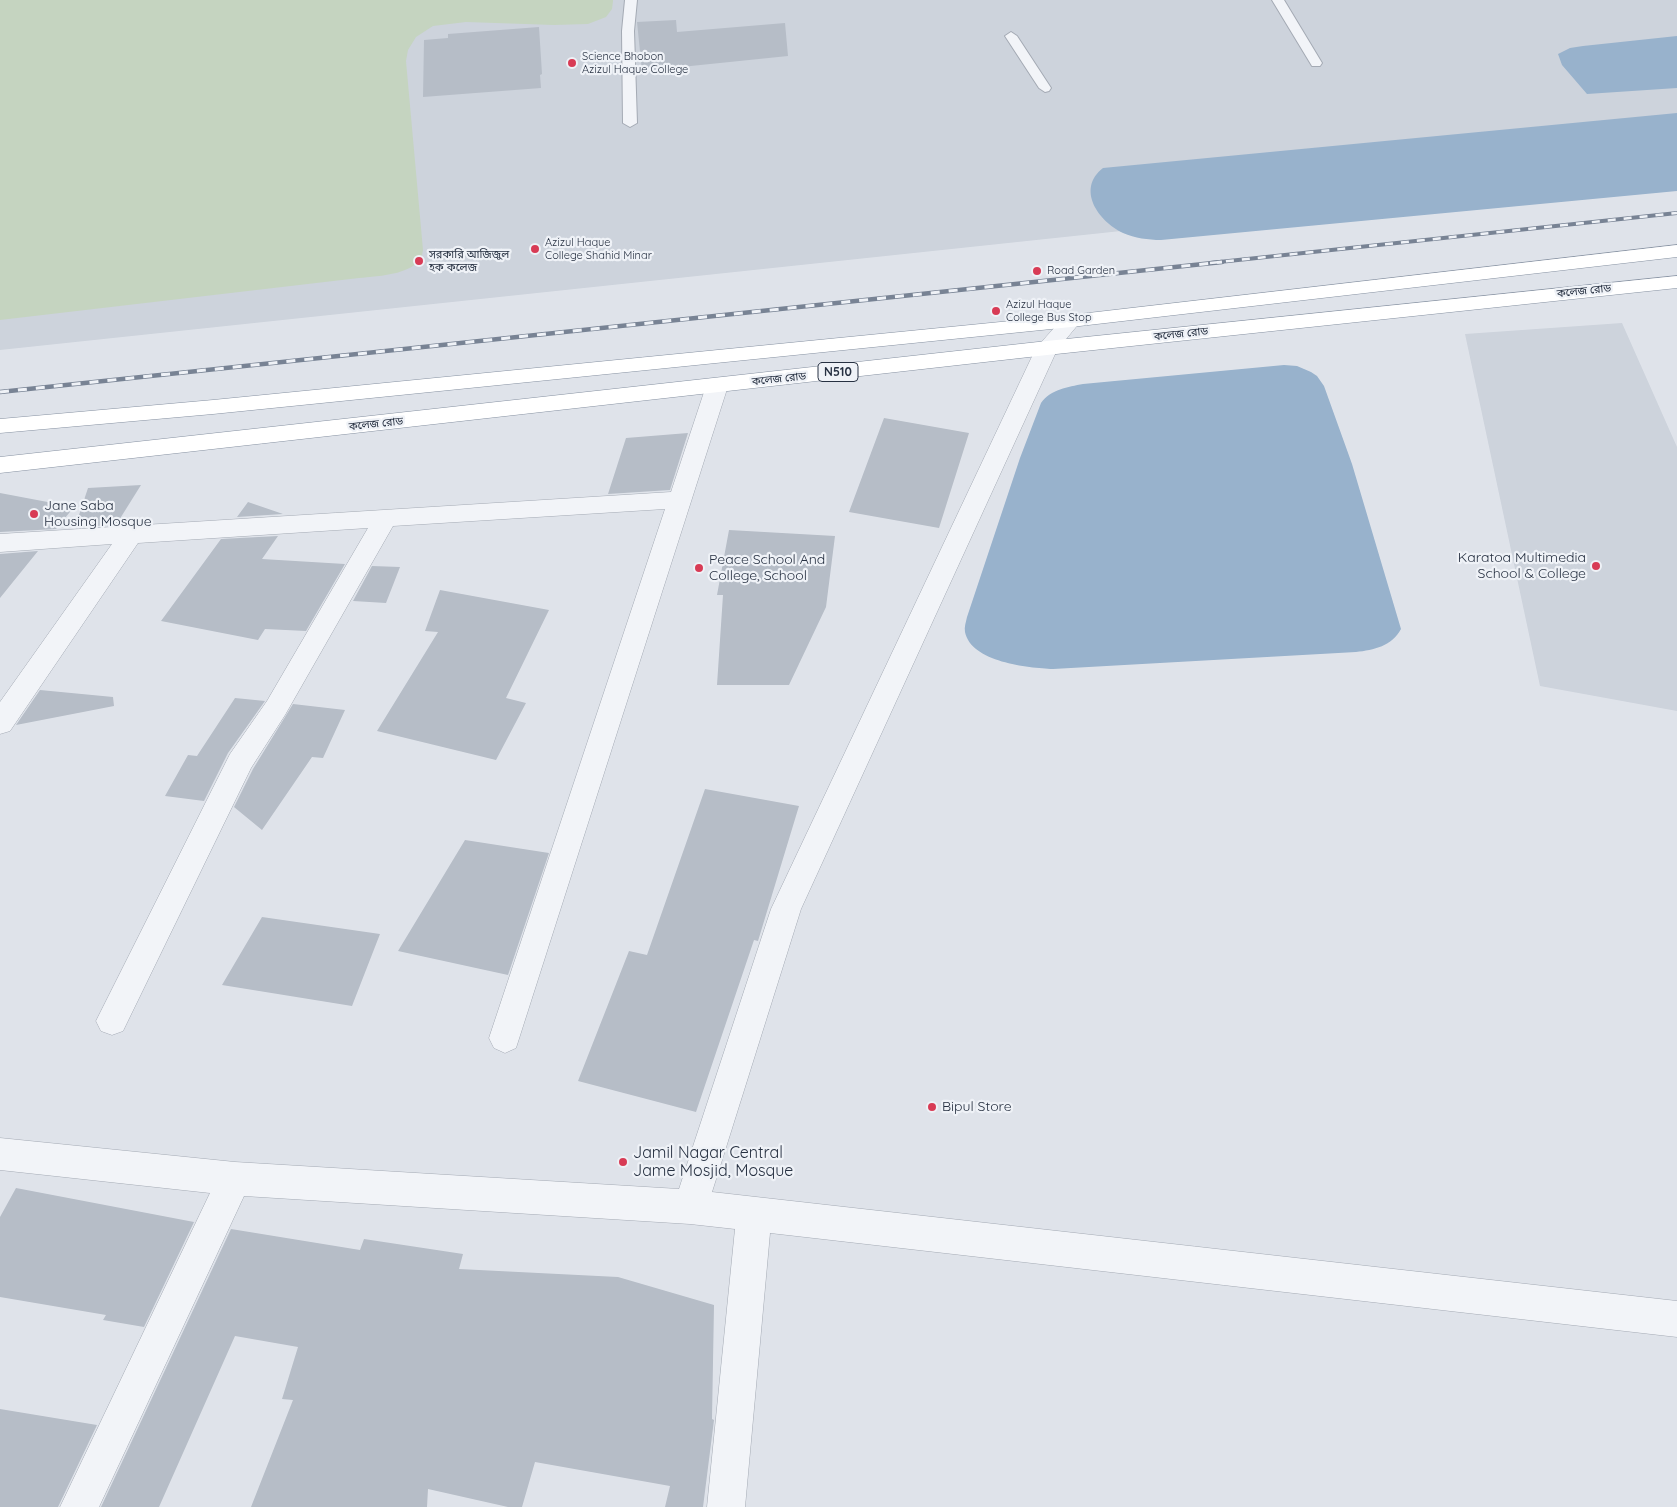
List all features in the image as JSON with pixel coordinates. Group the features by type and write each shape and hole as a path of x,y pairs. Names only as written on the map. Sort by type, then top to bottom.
{"highway":[{"name":"কলেজ রোড","path":"0,426 223,406 1071,321 1677,251"},
{"name":"কলেজ রোড","path":"0,466 1047,348 1677,282"}],"street":[{"path":"690,1207 786,909 1047,348 1071,321"},
{"path":"505,1038 718,386"},
{"path":"0,543 680,500"},
{"path":"112,1020 240,762 276,708 385,519"},
{"path":"0,724 131,535"},
{"path":"0,1154 235,1179 690,1207 1677,1320"},
{"path":"79,1507 235,1179"},
{"path":"726,1507 754,1214"}],"lane":[{"path":"630,123 628,31 631,0"},
{"path":"1278,0 1316,63"},
{"path":"1011,36 1045,88"}],"shaded area":[{"name":"সরকারি আজিজুল হক কলেজ","path":"0,0 1677,0 1677,172 0,350"},
{"name":"Karatoa Multimedia School & College","path":"1622,323 1677,447 1677,711 1540,686 1465,334"}],"green space":[{"path":"0,0 613,1 612,9 606,17 588,24 554,25 466,22 433,26 416,37 408,50 406,61 423,250 415,265 387,275 0,320"}],"water":[{"path":"1677,36 1677,88 1587,94 1562,65 1558,54 1570,48 1583,46"},
{"path":"1677,113 1677,191 1161,240 1132,236 1114,228 1099,213 1091,195 1091,185 1095,176 1103,168"},
{"path":"1284,365 1297,366 1311,372 1317,376 1324,386 1352,464 1401,629 1393,639 1382,646 1356,652 1053,669 1016,665 989,657 969,642 965,632 967,617 1020,458 1041,403 1045,398 1060,389 1083,384"}],"building":[{"path":"676,20 677,32 785,23 788,56 642,71 637,22"},
{"name":"Science Bhobon Azizul Haque College","path":"539,27 541,88 423,97 424,40 448,38 448,34"},
{"path":"884,418 969,433 939,528 849,512"},
{"path":"688,433 670,490 608,494 626,438"},
{"path":"141,485 116,525 75,527 88,488"},
{"name":"Jane Saba Housing Mosque","path":"0,493 74,507 56,529 0,532"},
{"path":"248,502 283,514 237,517"},
{"path":"729,530 835,536 826,607 789,685 717,685 723,595 717,595"},
{"path":"278,536 262,559 345,564 306,631 265,629 258,640 161,621 221,539"},
{"path":"38,551 0,598 0,554"},
{"path":"372,566 400,567 386,603 353,601"},
{"path":"440,590 549,610 506,698 526,703 496,760 377,731 438,632 425,631"},
{"path":"40,690 113,697 114,706 16,725"},
{"path":"235,698 265,701 228,753 204,801 165,796 188,755 197,756"},
{"path":"293,704 345,710 323,758 312,757 262,830 234,807 253,769"},
{"path":"705,789 799,806 758,941 754,940 696,1112 578,1081 629,951 647,955"},
{"path":"465,840 549,853 508,975 398,951"},
{"path":"262,917 380,934 352,1006 222,985"},
{"path":"16,1188 194,1222 144,1327 103,1320 106,1315 0,1297 0,1217"},
{"path":"231,1229 360,1250 364,1239 463,1254 459,1269 618,1277 714,1305 712,1419 714,1420 703,1507 665,1507 670,1486 535,1462 522,1507 508,1507 428,1489 427,1507 251,1507 293,1400 282,1399 298,1347 235,1336 159,1507 101,1507"},
{"path":"0,1409 97,1425 58,1507 0,1507"}],"railway":[{"path":"1210,263 1677,213"},
{"path":"0,392 1222,262"}],"place":[{"name":"Science Bhobon Azizul Haque College","path":"572,63"},
{"name":"Azizul Haque College Shahid Minar","path":"535,249"},
{"name":"সরকারি আজিজুল হক কলেজ","path":"419,261"},
{"name":"Road Garden","path":"1037,271"},
{"name":"Azizul Haque College Bus Stop","path":"996,311"},
{"name":"Jane Saba Housing Mosque","path":"34,514"},
{"name":"Karatoa Multimedia School & College","path":"1596,566"},
{"name":"Peace School And College, School","path":"699,568"},
{"name":"Bipul Store","path":"932,1107"},
{"name":"Jamil Nagar Central Jame Mosjid, Mosque","path":"623,1162"}]}
